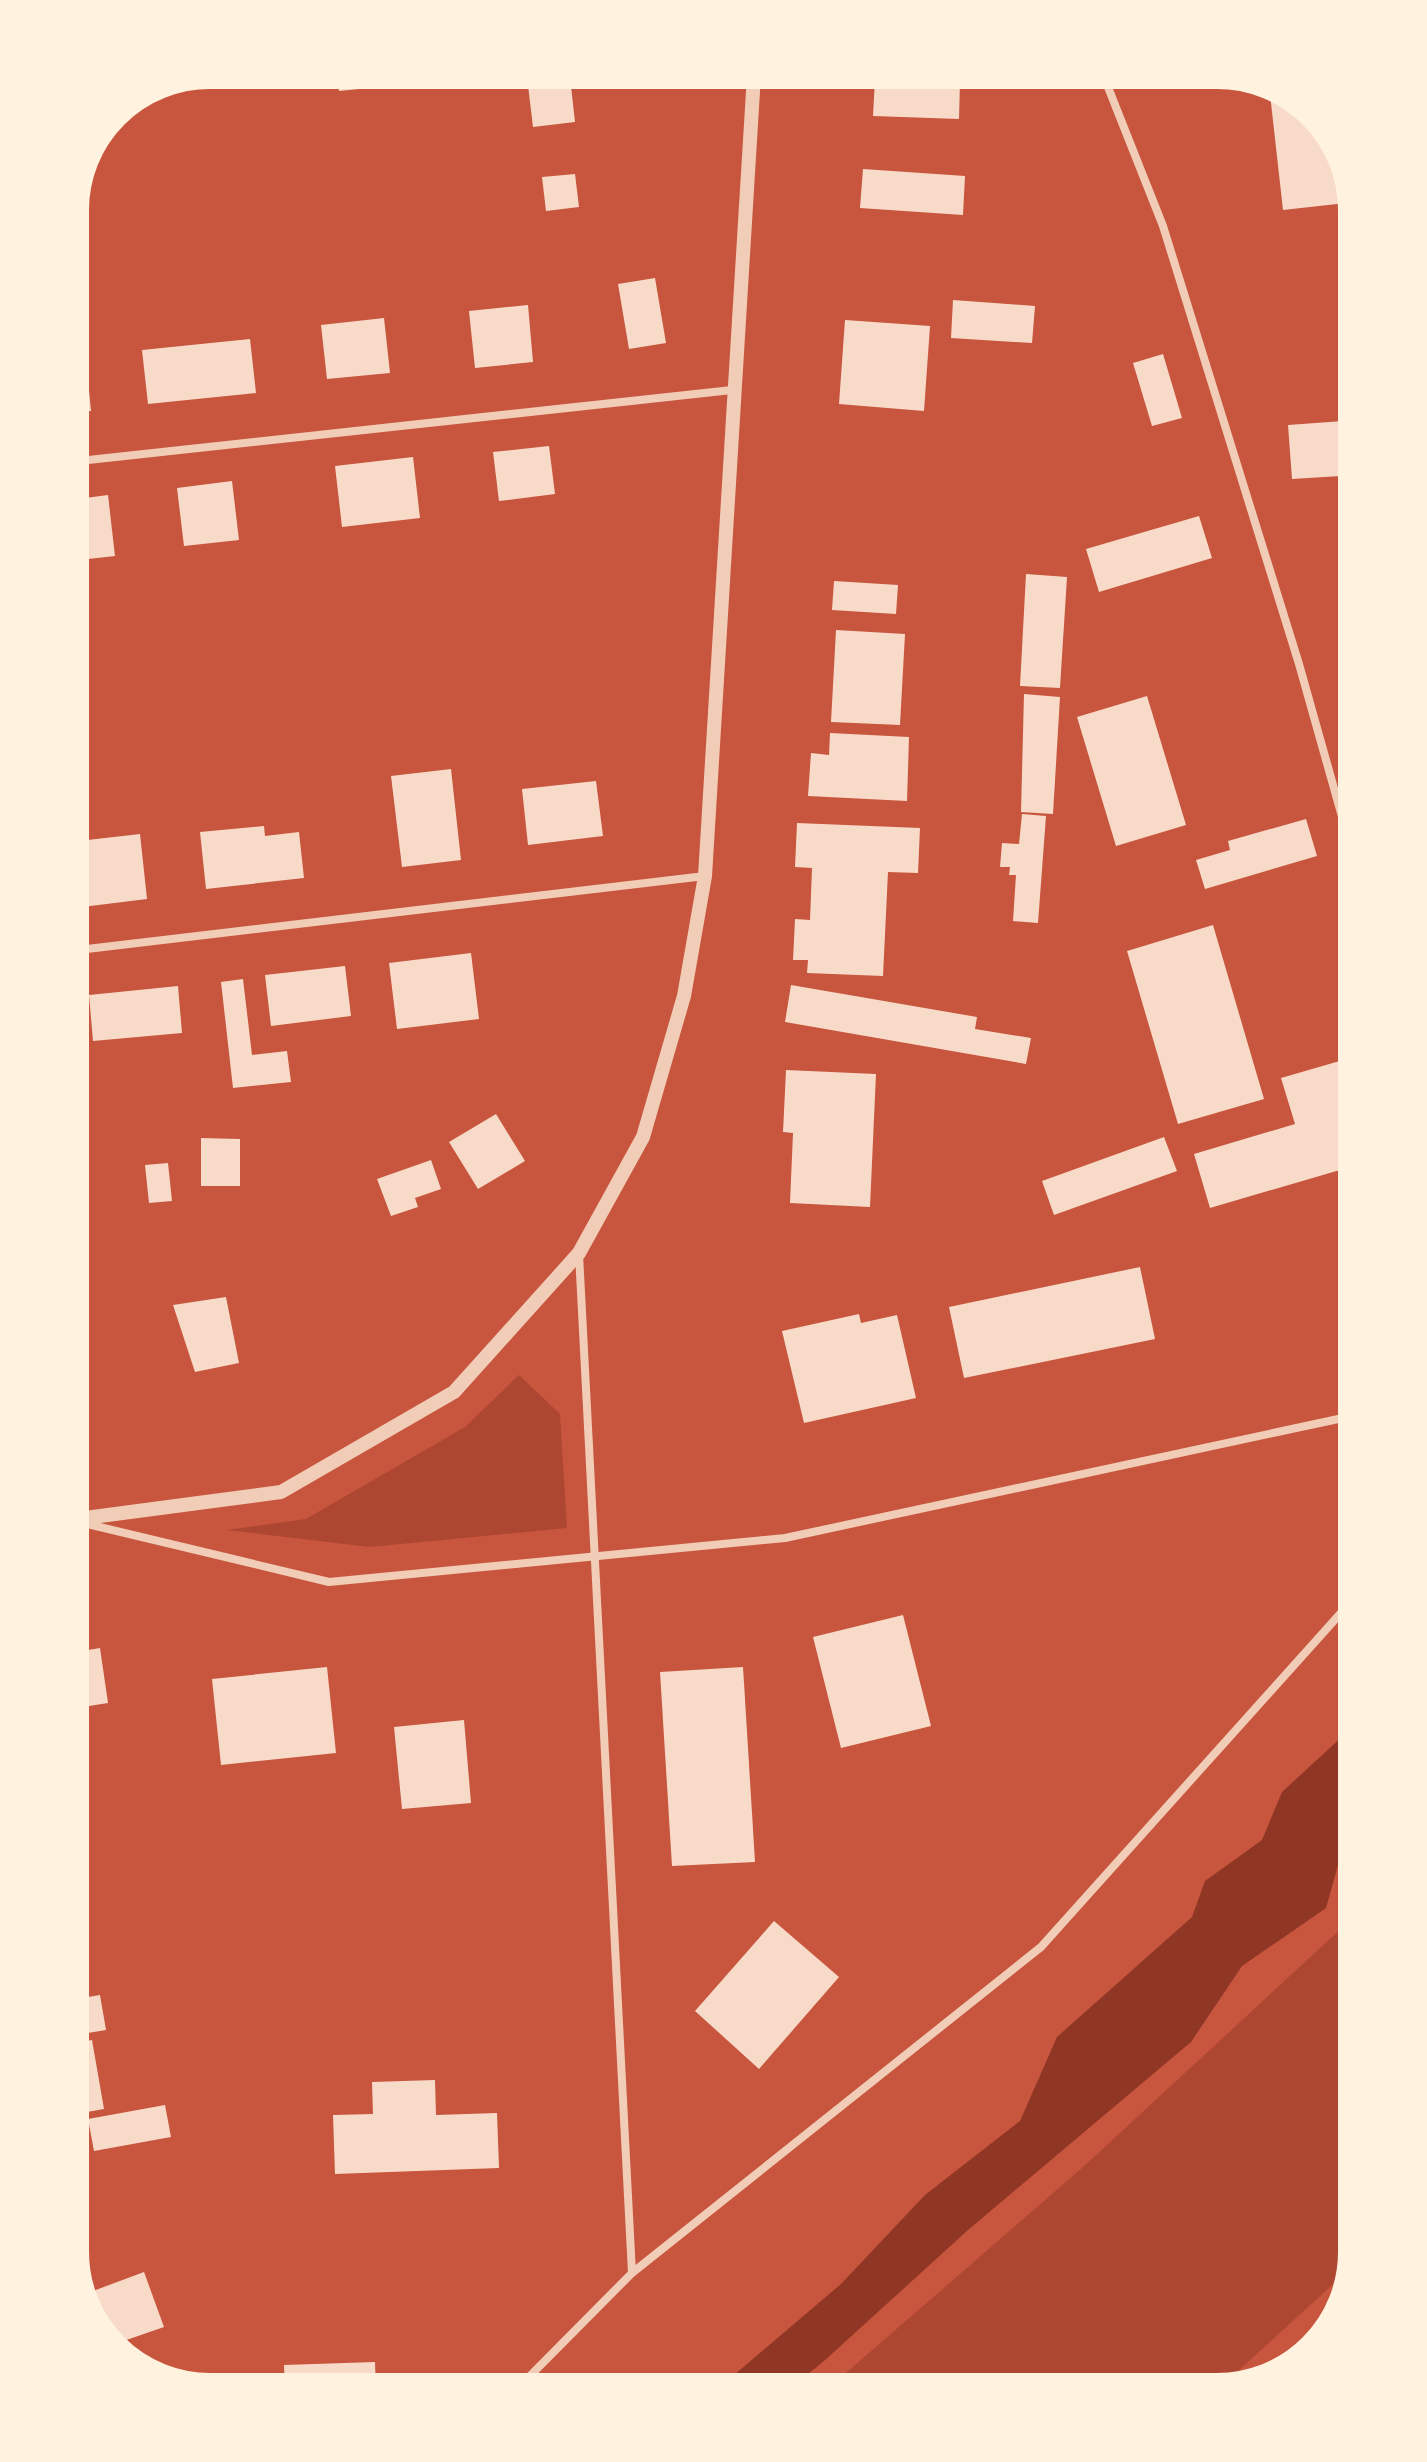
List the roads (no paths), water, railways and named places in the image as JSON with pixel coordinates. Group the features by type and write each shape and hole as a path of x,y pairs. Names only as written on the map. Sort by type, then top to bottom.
{"street":[{"path":"84,1518 281,1492 454,1392 579,1253 643,1137 684,996 705,876 732,390 753,84"},
{"path":"1107,84 1163,226 1299,664 1343,820"},
{"path":"84,460 732,390"},
{"path":"84,949 705,876"},
{"path":"579,1253 598,1558 632,2273"},
{"path":"84,1523 329,1582 785,1538 1343,1418"},
{"path":"528,2378 632,2273 1041,1947 1343,1611"}]}
